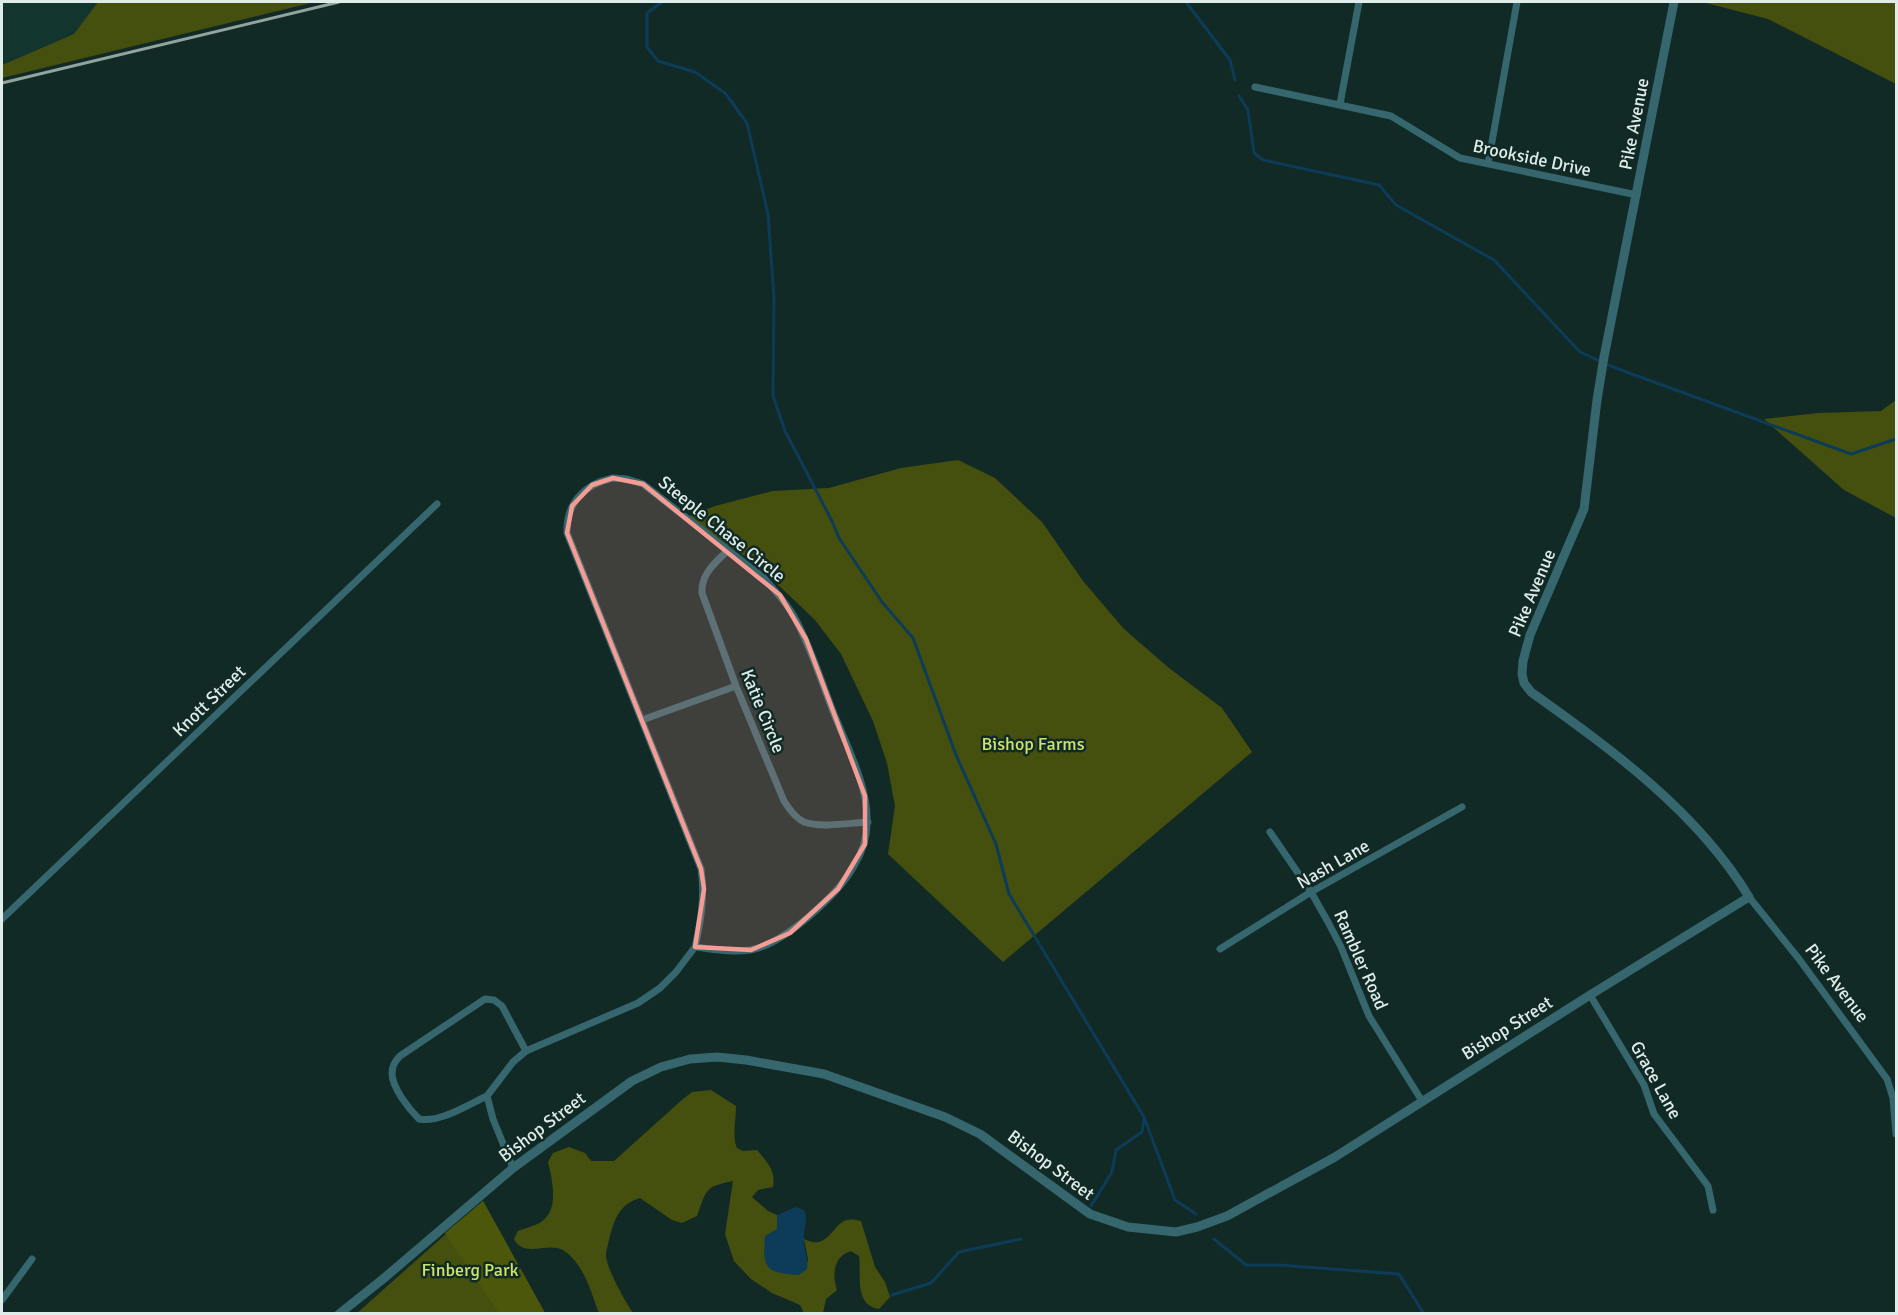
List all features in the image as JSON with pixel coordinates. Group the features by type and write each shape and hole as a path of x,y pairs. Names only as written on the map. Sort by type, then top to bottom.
{"street":[{"path":"1340,104 1359,2"},
{"path":"1488,164 1516,2"},
{"name":"Pike Avenue","path":"1674,2 1603,362 1584,509 1530,636 1522,674 1524,683 1531,692 1622,760 1682,812 1713,848 1895,1088 1896,1134"},
{"name":"Brookside Drive","path":"1255,87 1391,116 1460,158 1637,195"},
{"name":"Steeple Chase Circle","path":"487,1096 513,1062 526,1051 638,1003 660,988 695,947 702,917 704,889 701,869 567,533 567,519 572,506 592,484 613,478 643,483 764,578 780,595 794,615 806,639 861,783 868,822 865,844 853,868 838,889 790,933 772,943 751,950 735,951 695,947"},
{"name":"Knott Street","path":"2,919 437,504"},
{"name":"Katie Circle","path":"727,551 704,578 701,585 702,593 736,686 784,801 793,814 804,822 818,824 868,822"},
{"path":"642,720 736,686"},
{"name":"Nash Lane","path":"1220,949 1311,892 1462,807"},
{"name":"Rambler Road","path":"1270,832 1311,892 1341,947 1369,1016 1422,1101"},
{"name":"Bishop Street","path":"339,1314 513,1168 632,1081 661,1066 690,1059 717,1057 736,1059 824,1074 945,1117 980,1134 1090,1215 1128,1227 1176,1232 1197,1227 1227,1216 1335,1157 1749,897"},
{"name":"Grace Lane","path":"1590,995 1644,1085 1654,1114 1708,1186 1713,1210"},
{"path":"513,1168 493,1119 487,1096 438,1119 428,1121 419,1119 397,1088 391,1075 393,1065 400,1056 485,999 494,1000 502,1006 526,1051"},
{"path":"2,1300 32,1259"}],"highlighted area":[{"path":"613,478 643,484 780,595 806,639 865,796 865,844 838,889 790,933 751,950 695,947 704,889 701,869 567,533 572,506 592,485"}],"shaded area":[{"path":"2,2 98,2 74,34 2,65"}],"green space":[{"path":"98,2 315,2 2,78 2,65 74,34"},
{"path":"1702,2 1896,2 1896,84 1768,19"},
{"path":"1896,400 1896,518 1844,490 1764,419 1818,413 1881,411"},
{"name":"Bishop Farms","path":"958,460 995,478 1042,522 1083,581 1124,629 1169,668 1222,708 1252,752 1003,962 888,854 895,806 887,763 873,721 841,654 815,620 754,562 684,518 715,506 773,491 829,488 901,468"},
{"path":"711,1090 736,1106 734,1134 737,1148 743,1151 757,1150 770,1167 774,1181 773,1187 758,1190 752,1197 768,1211 777,1215 777,1229 806,1269 808,1259 804,1239 818,1242 846,1220 861,1221 875,1267 885,1282 890,1297 879,1309 865,1302 860,1288 859,1256 851,1251 837,1262 834,1273 837,1290 826,1299 823,1313 804,1313 800,1305 772,1293 751,1279 734,1261 725,1234 733,1181 717,1185 708,1191 697,1216 682,1223 672,1220 640,1198 627,1204 618,1214 606,1254 612,1275 633,1313 601,1313 598,1311 590,1287 578,1264 566,1252 553,1247 525,1248 514,1239 518,1231 541,1222 551,1210 553,1194 548,1162 553,1153 569,1147 585,1153 591,1161 614,1161 692,1092"},
{"name":"Finberg Park","path":"483,1201 545,1313 356,1314"},
{"path":"483,1201 545,1313 499,1313 445,1233"}],"water":[{"path":"796,1207 804,1210 806,1217 804,1235 807,1269 799,1275 779,1273 768,1267 766,1262 765,1236 777,1229 777,1215"}],"waterway":[{"path":"662,2 647,13 647,47 658,61 695,72 725,93 747,123 768,214 774,297 773,396 785,431 839,538 882,602 913,638 956,755 996,844 1009,894 1144,1117 1175,1200 1196,1214"},
{"path":"1186,2 1230,60 1235,80"},
{"path":"1239,96 1248,110 1254,153 1263,160 1379,185 1396,205 1494,260 1580,352 1613,367 1851,454 1896,439"},
{"path":"1091,1206 1112,1172 1116,1150 1142,1132 1144,1119"},
{"path":"892,1295 931,1283 959,1252 1021,1239"},
{"path":"1214,1239 1246,1265 1279,1265 1399,1274 1424,1314"}],"railway":[{"path":"2,83 339,2"}]}
